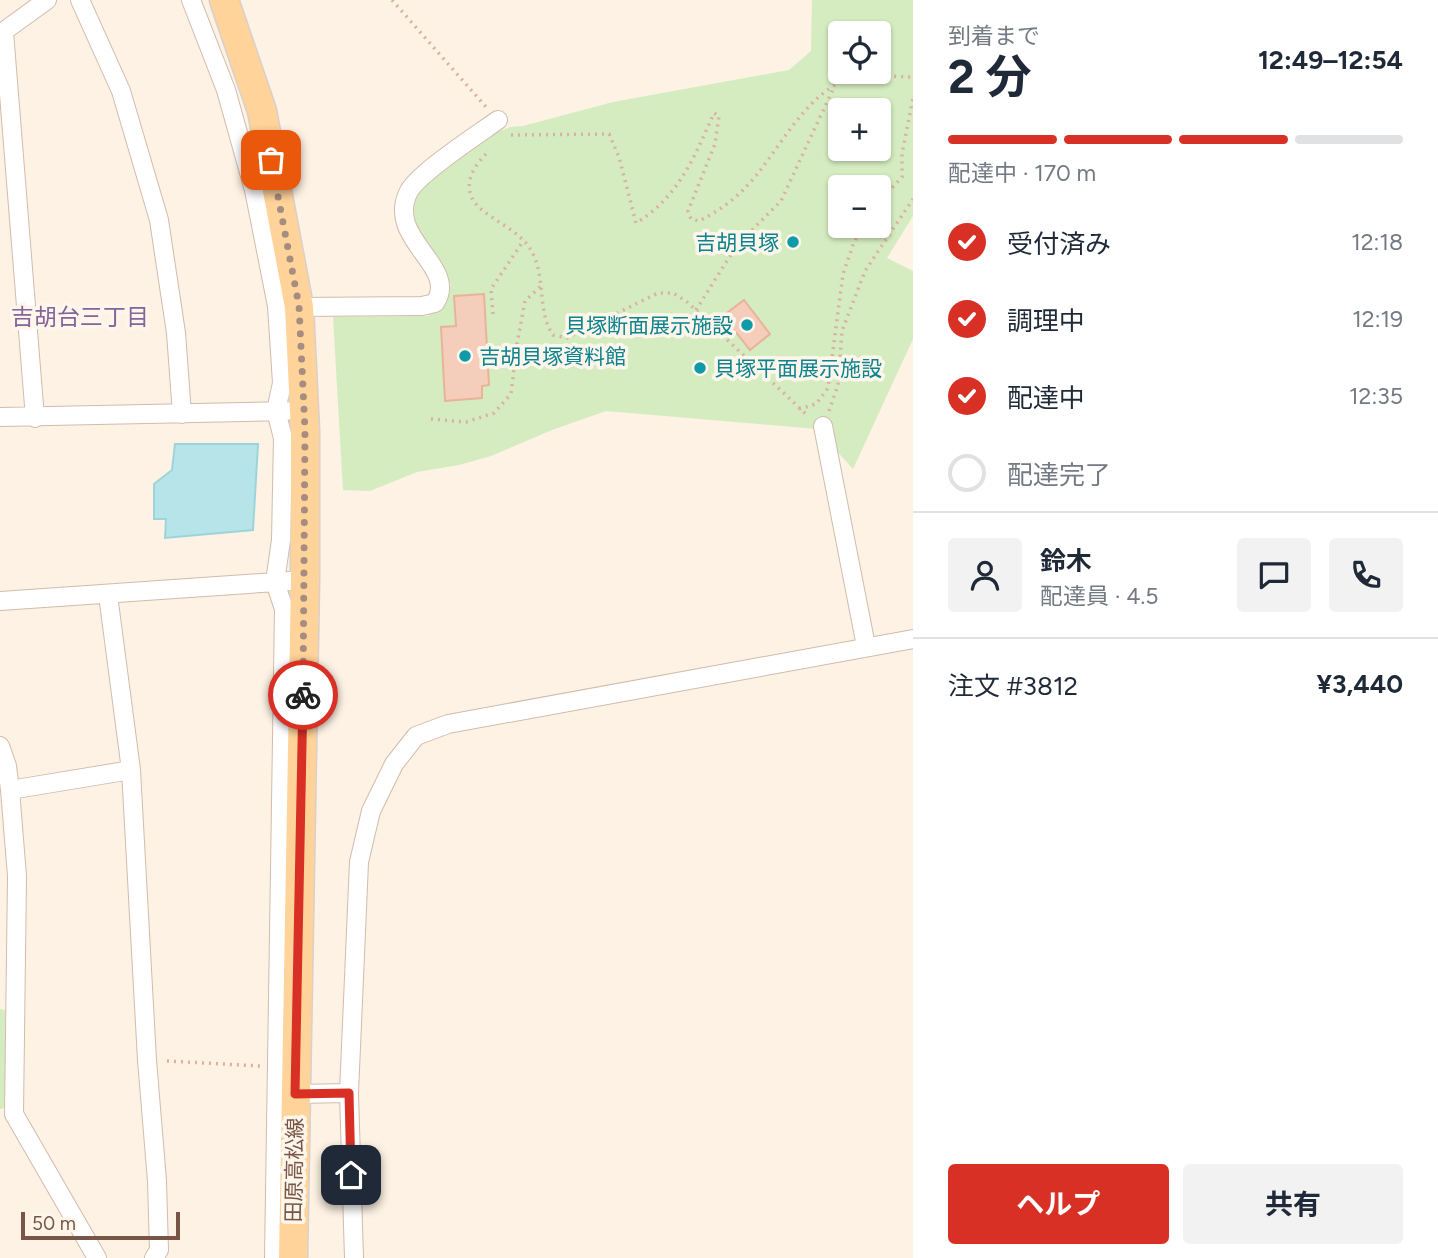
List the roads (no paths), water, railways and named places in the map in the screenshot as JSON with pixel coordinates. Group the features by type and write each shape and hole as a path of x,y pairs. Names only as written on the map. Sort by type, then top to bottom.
{"main road":[{"name":"田原高松線","path":"224,0 262,111 299,306 304,410 305,580 293,1258"}],"street":[{"path":"35,418 2,33 47,0"},
{"path":"80,0 121,91 159,220 176,333 182,414"},
{"path":"191,0 226,90 254,190 277,306 282,383 276,411 283,438 281,540 275,582 284,609 274,1258"},
{"path":"299,306 422,306 435,303 441,294 440,280 407,229 404,218 405,201 421,177 498,120"},
{"path":"0,417 304,410"},
{"path":"823,426 866,646"},
{"path":"0,601 305,580"},
{"path":"108,595 131,770 146,1060 157,1181 159,1250 154,1258"},
{"path":"354,1258 349,1093 359,862 371,811 394,764 416,736 449,724 913,639"},
{"path":"0,746 7,766 10,790 7,1116 97,1258"},
{"path":"10,790 131,770"},
{"path":"295,1094 349,1093"}],"water":[{"path":"175,444 258,444 253,530 165,538 166,519 154,519 154,484 172,470"}],"place":[{"name":"吉胡貝塚","path":"793,242"},
{"name":"貝塚断面展示施設","path":"747,325"},
{"name":"吉胡貝塚資料館","path":"465,356"},
{"name":"貝塚平面展示施設","path":"700,368"}],"district":[{"name":"吉胡台三丁目","path":"80,317"}]}
